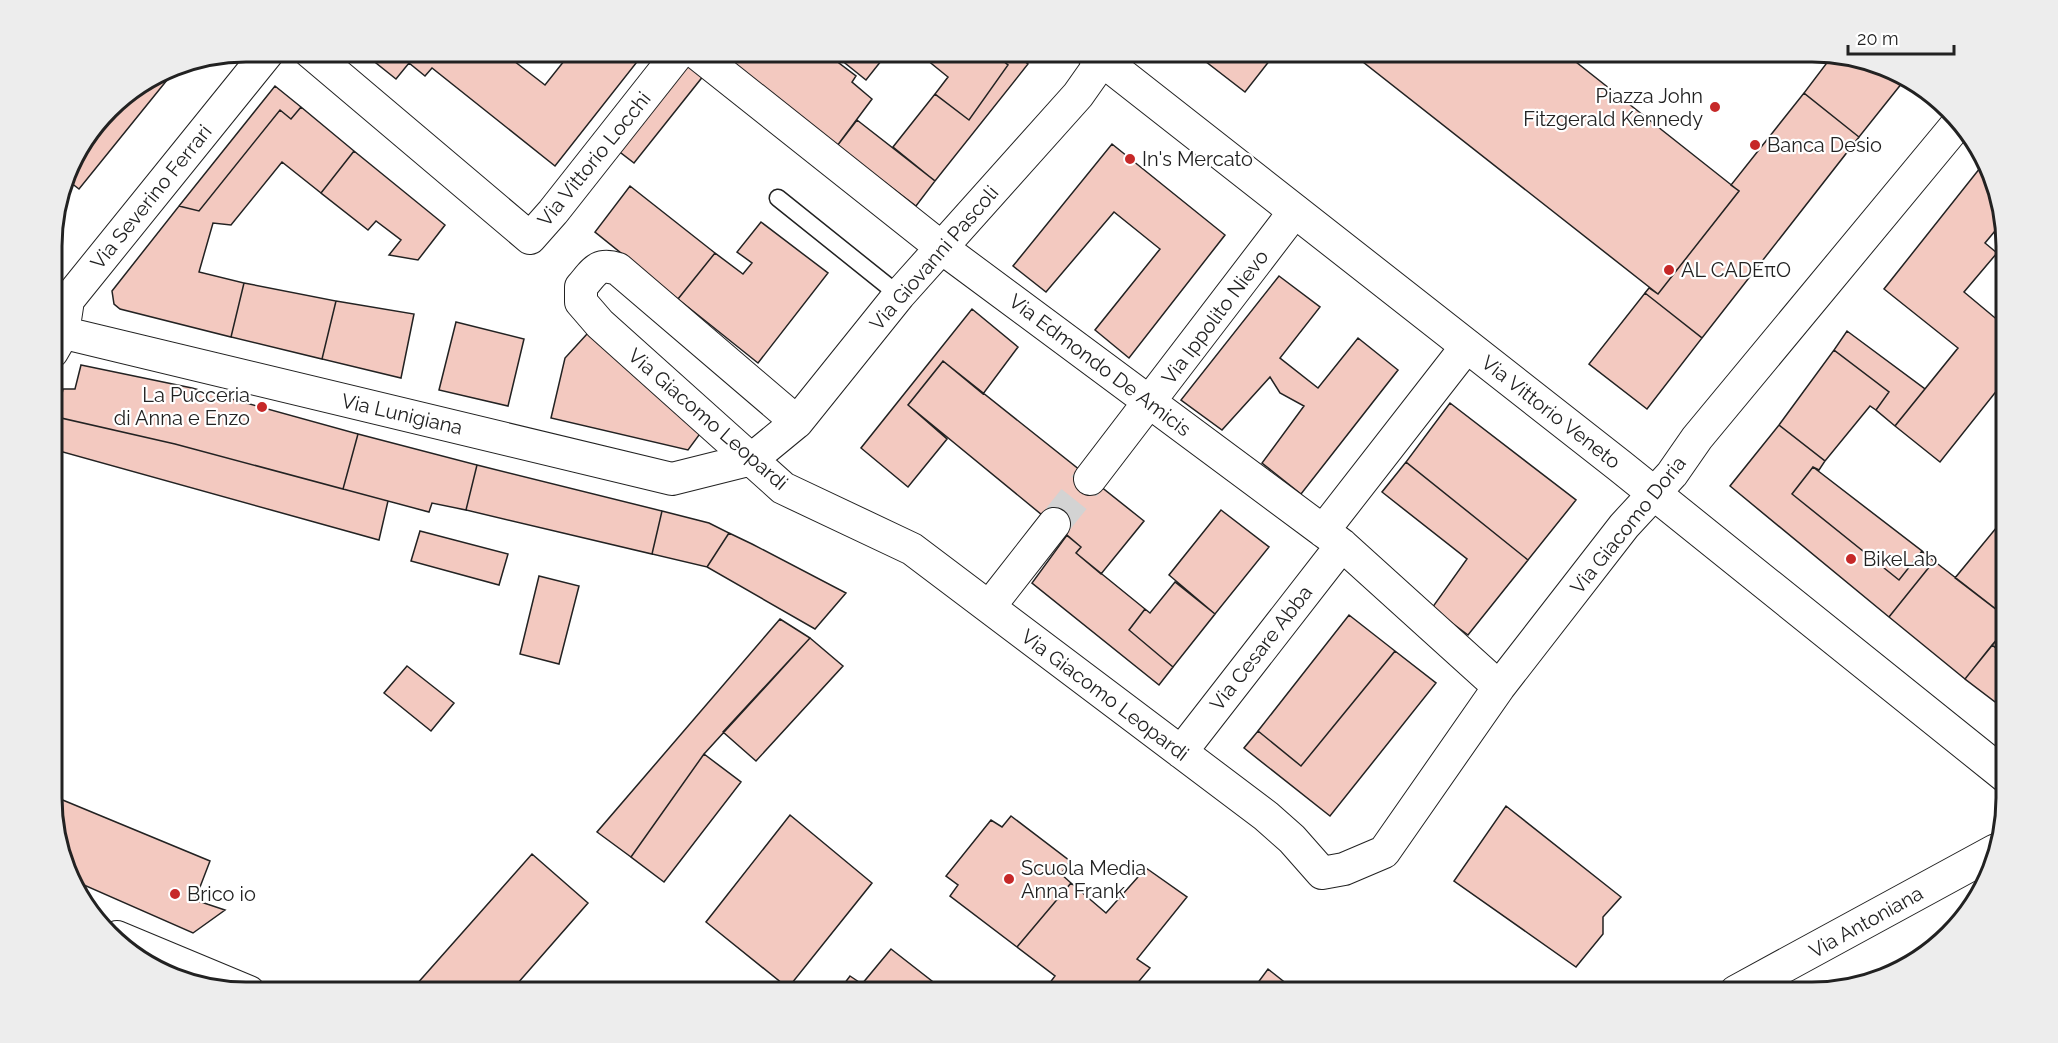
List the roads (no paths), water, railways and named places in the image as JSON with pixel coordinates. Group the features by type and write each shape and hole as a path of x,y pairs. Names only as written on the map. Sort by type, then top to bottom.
{"street":[{"name":"Via Severino Ferrari","path":"62,318 68,300 260,62"},
{"name":"Via Vittorio Locchi","path":"322,62 530,238 671,62"},
{"name":"Via Edmondo De Amicis","path":"708,62 942,248 1332,538 1499,687"},
{"name":"Via Giovanni Pascoli","path":"752,459 797,422 899,295 1078,95 1096,62"},
{"name":"Via Vittorio Veneto","path":"1110,62 1996,768"},
{"name":"Via Giacomo Doria","path":"1292,839 1322,873 1344,869 1384,852 1499,687 1624,526 1672,474 1697,438 1954,128"},
{"name":"Via Ippolito Nievo","path":"1090,479 1295,211"},
{"name":"Via Giacomo Leopardi","path":"797,422 618,268 606,265 594,272 581,287 581,302 600,324 783,488 912,549 1266,816 1292,839"},
{"name":"Via Lunigiana","path":"62,340 672,479 752,459"},
{"name":"Via Cesare Abba","path":"1181,752 1467,346"},
{"path":"989,607 1054,524"},
{"name":"Via Antoniana","path":"1756,981 1987,855"},
{"path":"136,945 220,980"}],"lane":[{"path":"778,198 899,295"}],"tunnel":[{"path":"1054,524 1090,479"}],"place":[{"name":"Piazza John Fitzgerald Kennedy","path":"1715,107"},
{"name":"Banca Desio","path":"1755,145"},
{"name":"In's Mercato","path":"1130,159"},
{"name":"AL CADEπO","path":"1669,270"},
{"name":"La Pucceria di Anna e Enzo","path":"262,407"},
{"name":"BikeLab","path":"1851,559"},
{"name":"Scuola Media Anna Frank","path":"1009,879"},
{"name":"Brico io","path":"175,894"}]}
